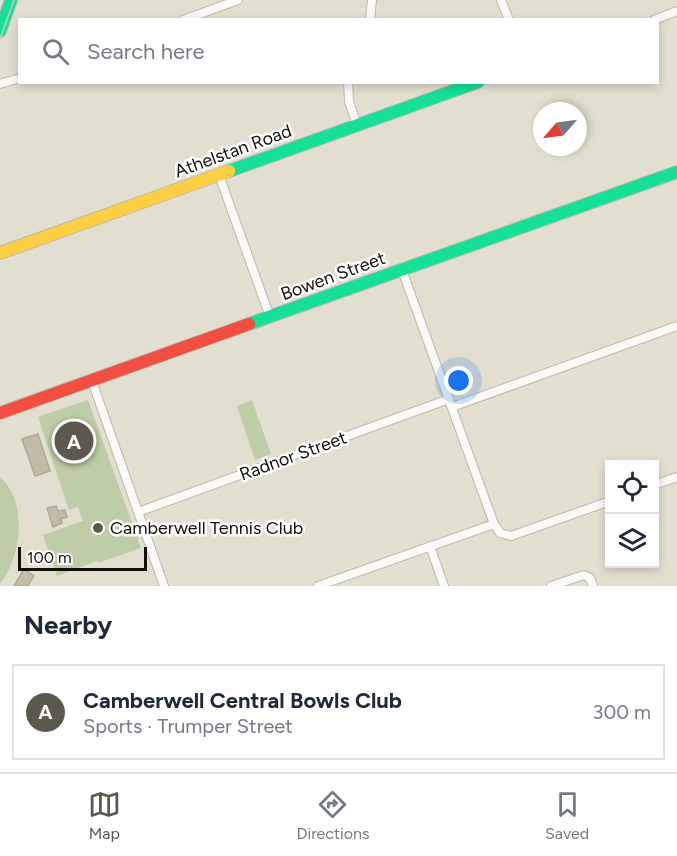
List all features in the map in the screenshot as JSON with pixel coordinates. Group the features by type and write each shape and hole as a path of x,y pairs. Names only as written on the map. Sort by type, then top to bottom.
{"street":[{"path":"0,31 11,0"},
{"path":"188,18 238,0"},
{"path":"370,18 372,0"},
{"path":"501,0 508,18"},
{"path":"659,18 677,11"},
{"path":"0,84 18,79"},
{"path":"348,84 349,102 357,126"},
{"name":"Athelstan Road","path":"0,253 472,84"},
{"name":"Bowen Street","path":"0,413 677,172"},
{"path":"219,175 270,317"},
{"path":"402,270 494,524 500,533 511,536 605,502"},
{"name":"Radnor Street","path":"138,512 677,326"},
{"path":"92,381 164,586"},
{"path":"659,483 677,477"},
{"path":"318,586 331,584 494,524"},
{"path":"430,546 444,586"},
{"path":"551,586 584,575 590,578 593,586"}],"green space":[{"path":"88,400 141,548 57,576 43,535 83,521 78,507 69,510 38,417"},
{"path":"252,400 271,454 255,460 237,406"},
{"path":"0,477 15,500 19,529 13,559 0,584"}],"building":[{"path":"38,434 50,471 35,476 22,439"},
{"path":"56,506 58,511 65,510 67,517 61,519 62,523 53,527 47,508"},
{"path":"24,569 34,576 28,586 14,586"}],"tram line":[{"path":"0,39 14,0"}],"traffic: fast":[{"path":"0,31 11,0"},
{"path":"229,171 472,84"},
{"path":"249,324 677,172"}],"traffic: slow":[{"path":"0,253 229,171"}],"traffic: jam":[{"path":"0,413 249,324"}],"place":[{"name":"Camberwell Central Bowls Club","path":"74,441"},
{"name":"Camberwell Tennis Club","path":"98,528"}]}
